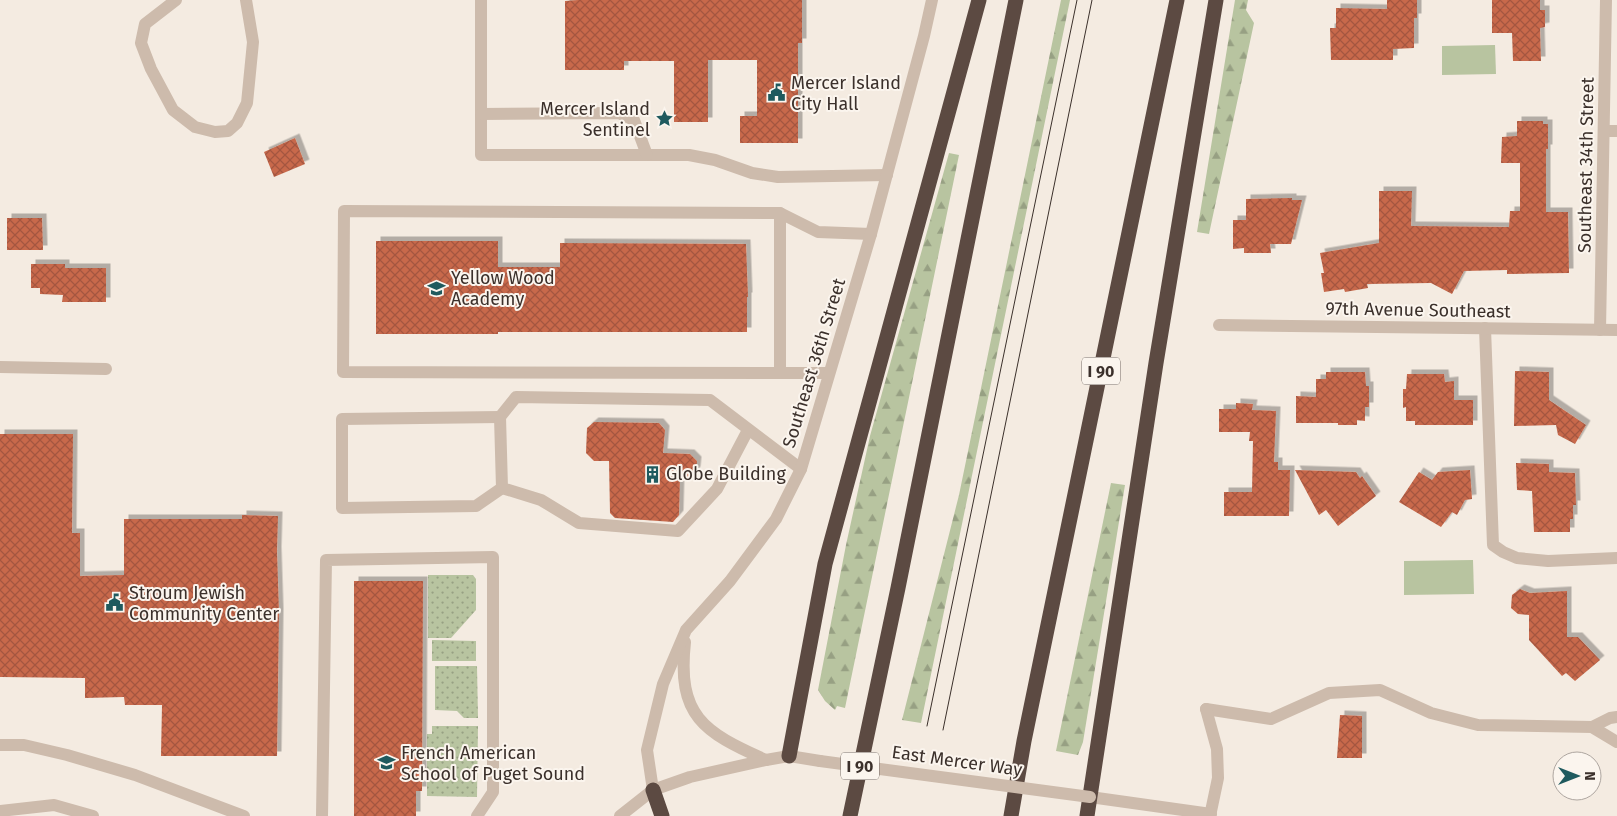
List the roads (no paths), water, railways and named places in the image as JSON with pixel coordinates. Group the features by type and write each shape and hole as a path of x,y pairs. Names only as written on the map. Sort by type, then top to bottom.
{"highway":[{"path":"789,756 825,564 980,0"},
{"name":"I 90","path":"850,816 902,568 1016,0"},
{"name":"I 90","path":"1011,816 1024,741 1177,0"},
{"path":"1087,816 1156,363 1216,0"},
{"path":"653,790 662,816"}],"street":[{"path":"176,0 145,24 141,43 151,69 173,110 195,126 215,132 228,131 237,123 247,103 253,42 246,0"},
{"path":"481,0 481,155 689,155 714,160 752,173 778,177 887,175"},
{"name":"Southeast 36th Street","path":"653,790 647,750 663,684 686,630 730,581 776,519 801,469 871,234 932,0"},
{"name":"Southeast 34th Street","path":"1600,330 1606,0"},
{"path":"481,114 619,113 634,120 647,155"},
{"path":"1604,131 1617,131"},
{"path":"829,373 343,372 344,211 780,213 818,232 871,234"},
{"path":"780,213 780,373"},
{"name":"97th Avenue Southeast","path":"1219,325 1617,330"},
{"path":"1485,328 1493,545 1517,558 1548,560 1617,558"},
{"path":"0,367 106,369"},
{"path":"502,488 500,418 516,397 710,400 801,469"},
{"path":"500,418 342,419 342,508 476,506 502,488"},
{"path":"502,488 541,500 579,523 678,531 717,488 748,430"},
{"path":"322,816 326,560 494,557 493,792 477,816"},
{"path":"686,630 682,672 686,692 694,713 715,735 766,760"},
{"path":"1210,815 1218,778 1217,749 1206,709 1272,719 1329,693 1380,690 1432,713 1478,725 1592,727 1610,718 1617,717"},
{"path":"1592,727 1617,742"},
{"path":"0,745 24,745 67,755 135,775 244,816"},
{"name":"East Mercer Way","path":"620,816 653,790 690,777 789,756 1210,815"},
{"path":"0,810 54,804 93,816"}],"tram line":[{"path":"927,726 1077,0"},
{"path":"943,730 1092,0"}],"place":[{"name":"Mercer Island City Hall","path":"777,93"},
{"name":"Mercer Island Sentinel","path":"664,119"},
{"name":"Yellow Wood Academy","path":"437,288"},
{"name":"Globe Building","path":"652,474"},
{"name":"Stroum Jewish Community Center","path":"115,603"},
{"name":"French American School of Puget Sound","path":"387,763"}]}
